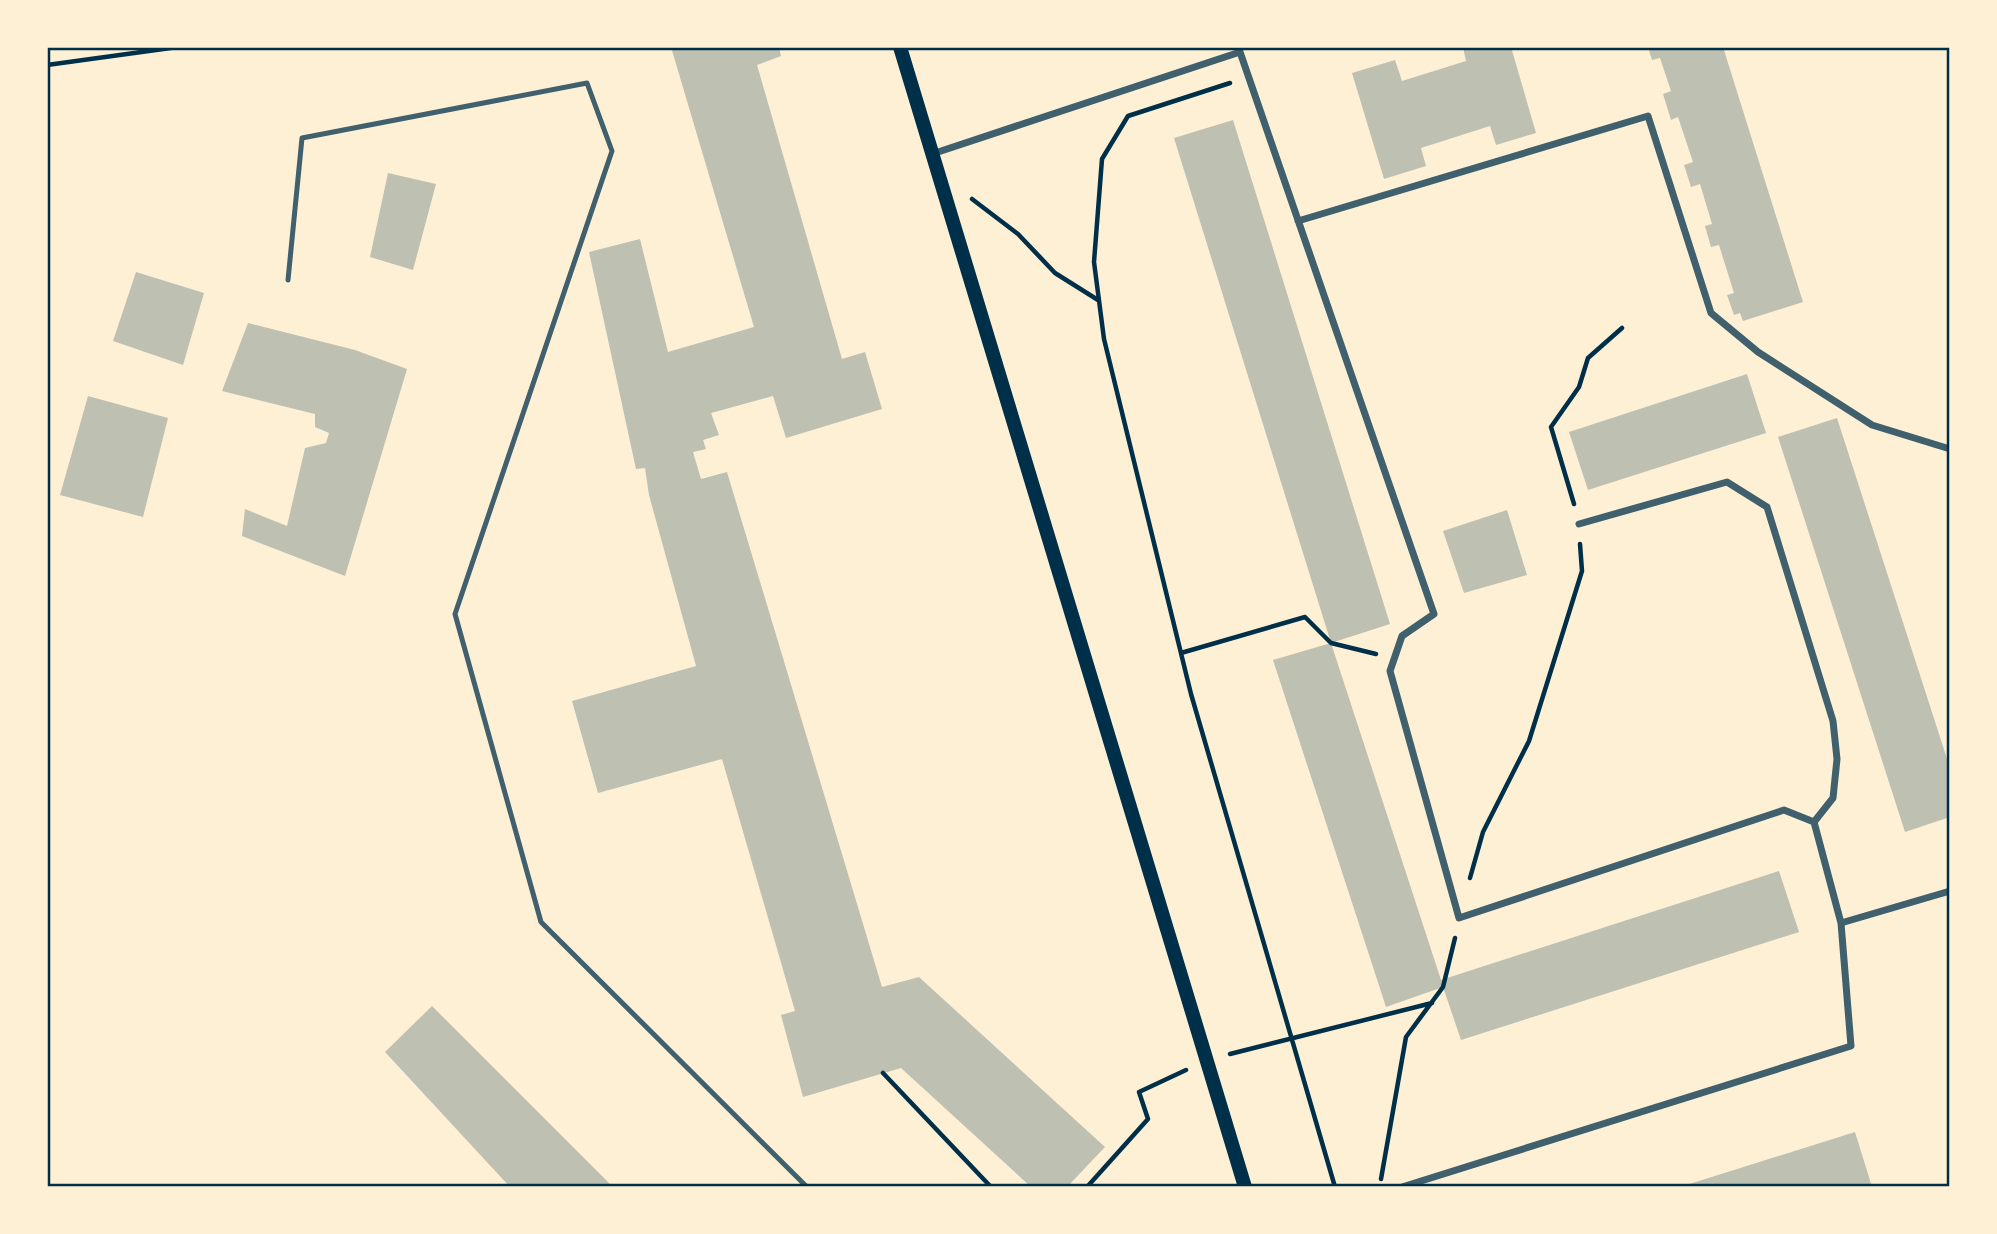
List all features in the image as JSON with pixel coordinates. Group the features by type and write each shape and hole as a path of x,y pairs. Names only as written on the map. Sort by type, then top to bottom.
{"main road":[{"path":"900,47 1245,1187"}],"street":[{"path":"932,153 1240,52 1434,614 1402,636 1390,671 1459,918 1784,810 1814,822"},
{"path":"1298,221 1648,116 1711,313 1758,352 1872,425 1950,449"},
{"path":"1579,524 1727,482 1767,507 1833,721 1837,759 1833,798 1814,822"},
{"path":"1402,1187 1851,1046 1841,923 1814,822"},
{"path":"1841,923 1950,891"}],"lane":[{"path":"288,280 302,138 587,83 612,151 593,197 455,614 541,922 807,1187"}],"path":[{"path":"47,65 178,47"},
{"path":"1248,77 1128,117 1102,159 1094,261 1104,339 1181,653 1335,1187"},
{"path":"962,192 1018,234 1055,273 1099,300"},
{"path":"1379,1187 1406,1037 1443,987 1483,832 1528,741 1581,571 1579,524 1551,426 1580,387 1588,358 1622,328"},
{"path":"1181,653 1306,617 1331,643 1394,658"},
{"path":"1087,1187 1148,1119 1139,1092 1207,1060 1292,1036 1433,1002"},
{"path":"883,1073 991,1187"}],"building":[{"path":"671,47 779,47 781,56 757,65 842,359 865,352 882,409 786,438 773,396 711,413 719,435 703,440 706,449 693,452 701,479 727,472 882,987 919,977 1105,1147 1067,1187 1031,1187 901,1068 803,1097 781,1015 795,1011 722,759 598,793 572,701 696,666 649,495 645,468 636,469 589,252 640,239 668,352 754,327"},
{"path":"1463,47 1511,47 1536,133 1496,145 1490,126 1421,148 1426,166 1384,179 1352,73 1395,60 1402,81 1466,61"},
{"path":"1648,47 1723,47 1803,302 1743,321 1740,313 1734,315 1727,295 1734,293 1719,245 1711,247 1705,226 1712,224 1700,184 1691,187 1684,165 1693,162 1678,117 1671,120 1663,94 1671,91 1660,58 1652,60"},
{"path":"1233,120 1390,624 1331,643 1174,138"},
{"path":"388,173 436,184 413,270 370,257"},
{"path":"136,272 204,293 183,365 113,341"},
{"path":"248,323 355,350 407,369 345,576 242,536 245,509 287,526 305,448 326,443 329,433 315,427 315,414 222,391"},
{"path":"1747,374 1766,433 1588,490 1569,432"},
{"path":"88,396 168,418 143,517 60,495"},
{"path":"1837,418 1950,768 1950,817 1905,832 1778,437"},
{"path":"1507,510 1527,575 1464,593 1443,531"},
{"path":"1331,643 1441,980 1779,871 1799,932 1461,1040 1443,987 1386,1007 1273,660"},
{"path":"432,1006 613,1187 510,1187 385,1052"},
{"path":"1855,1132 1872,1187 1683,1187 1683,1186"}]}
